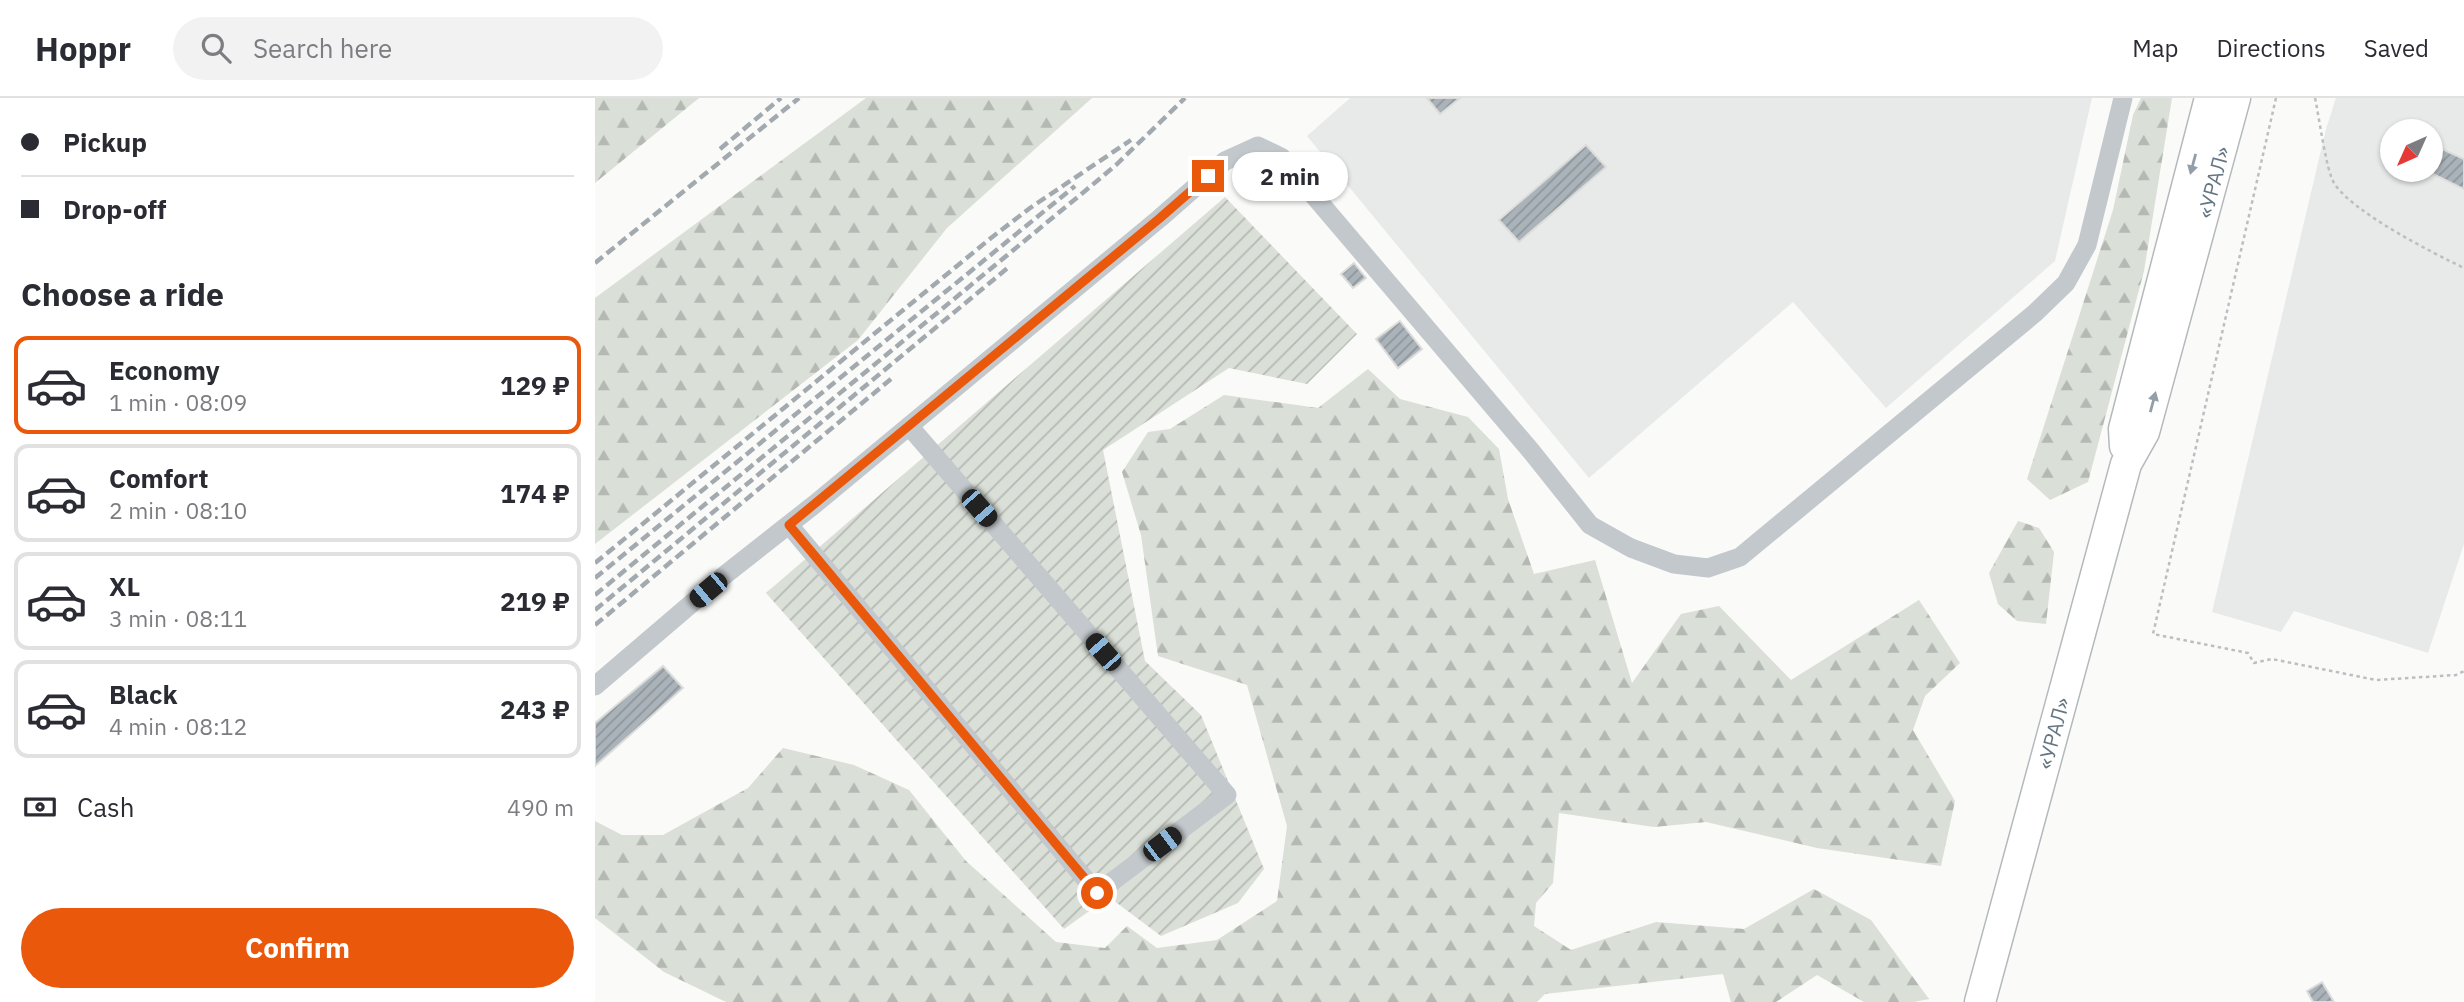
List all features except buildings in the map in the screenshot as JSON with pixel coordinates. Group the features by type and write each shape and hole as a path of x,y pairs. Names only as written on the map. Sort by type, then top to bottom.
{"highway":[{"name":"«УРАЛ»","path":"2126,464 2124,429 2210,98"},
{"name":"«УРАЛ»","path":"1980,1002 2126,464 2144,432 2235,98"}],"street":[{"path":"595,686 726,574 1160,218 1225,161 1258,146 1281,158 1531,451 1590,525 1631,548 1674,564 1708,568 1740,557 2035,313 2066,282 2087,245 2123,98"},
{"path":"789,525 1097,893 1227,795 909,426"}],"path":[{"path":"2276,98 2153,634 2248,653 2255,663 2272,659 2376,680 2456,675 2464,671"},
{"path":"2315,98 2332,181 2348,201 2429,251 2464,268"}],"shaded area":[{"path":"1350,98 2092,98 2055,261 1886,408 1793,302 1589,478 1307,136"},
{"path":"2336,98 2464,98 2464,544 2428,653 2294,611 2281,632 2212,612 2326,129"}],"green space":[{"path":"595,98 699,98 595,183"},
{"path":"866,98 1092,98 947,228 858,340 595,544 595,298"},
{"path":"2141,98 2172,98 2144,271 2088,482 2050,500 2027,479 2113,210 2133,115"},
{"path":"1225,197 1357,334 1307,384 1229,368 1103,450 1145,661 1201,715 1264,869 1238,903 1161,936 1109,897 1064,929 766,593"},
{"path":"1368,369 1400,399 1468,417 1499,449 1508,499 1534,574 1595,560 1632,683 1681,614 1719,606 1791,680 1919,600 1960,663 1925,696 1913,730 1955,801 1941,866 1817,848 1706,822 1654,827 1559,813 1553,883 1536,903 1534,926 1571,950 1656,922 1744,929 1814,889 1871,920 1929,999 1914,1002 1864,1002 1817,975 1776,1002 1731,1002 1723,974 1545,994 1537,1002 726,1002 664,972 595,918 595,821 622,835 663,835 748,788 783,748 854,765 909,790 966,861 1056,942 1105,948 1127,926 1157,948 1217,940 1277,901 1287,826 1247,685 1158,656 1141,535 1122,472 1148,432 1170,429 1224,395 1318,408"},
{"path":"2018,521 2039,528 2054,552 2046,624 2017,621 1998,604 1989,573"}],"railway":[{"path":"720,149 781,98"},
{"path":"595,263 799,98"},
{"path":"595,595 1116,165 1185,98"},
{"path":"595,563 991,238 1030,208 1131,140"},
{"path":"595,578 1075,186"},
{"path":"595,610 1010,266"},
{"path":"595,625 891,379"}],"route":[{"path":"1097,893 789,525 1208,176"}]}
